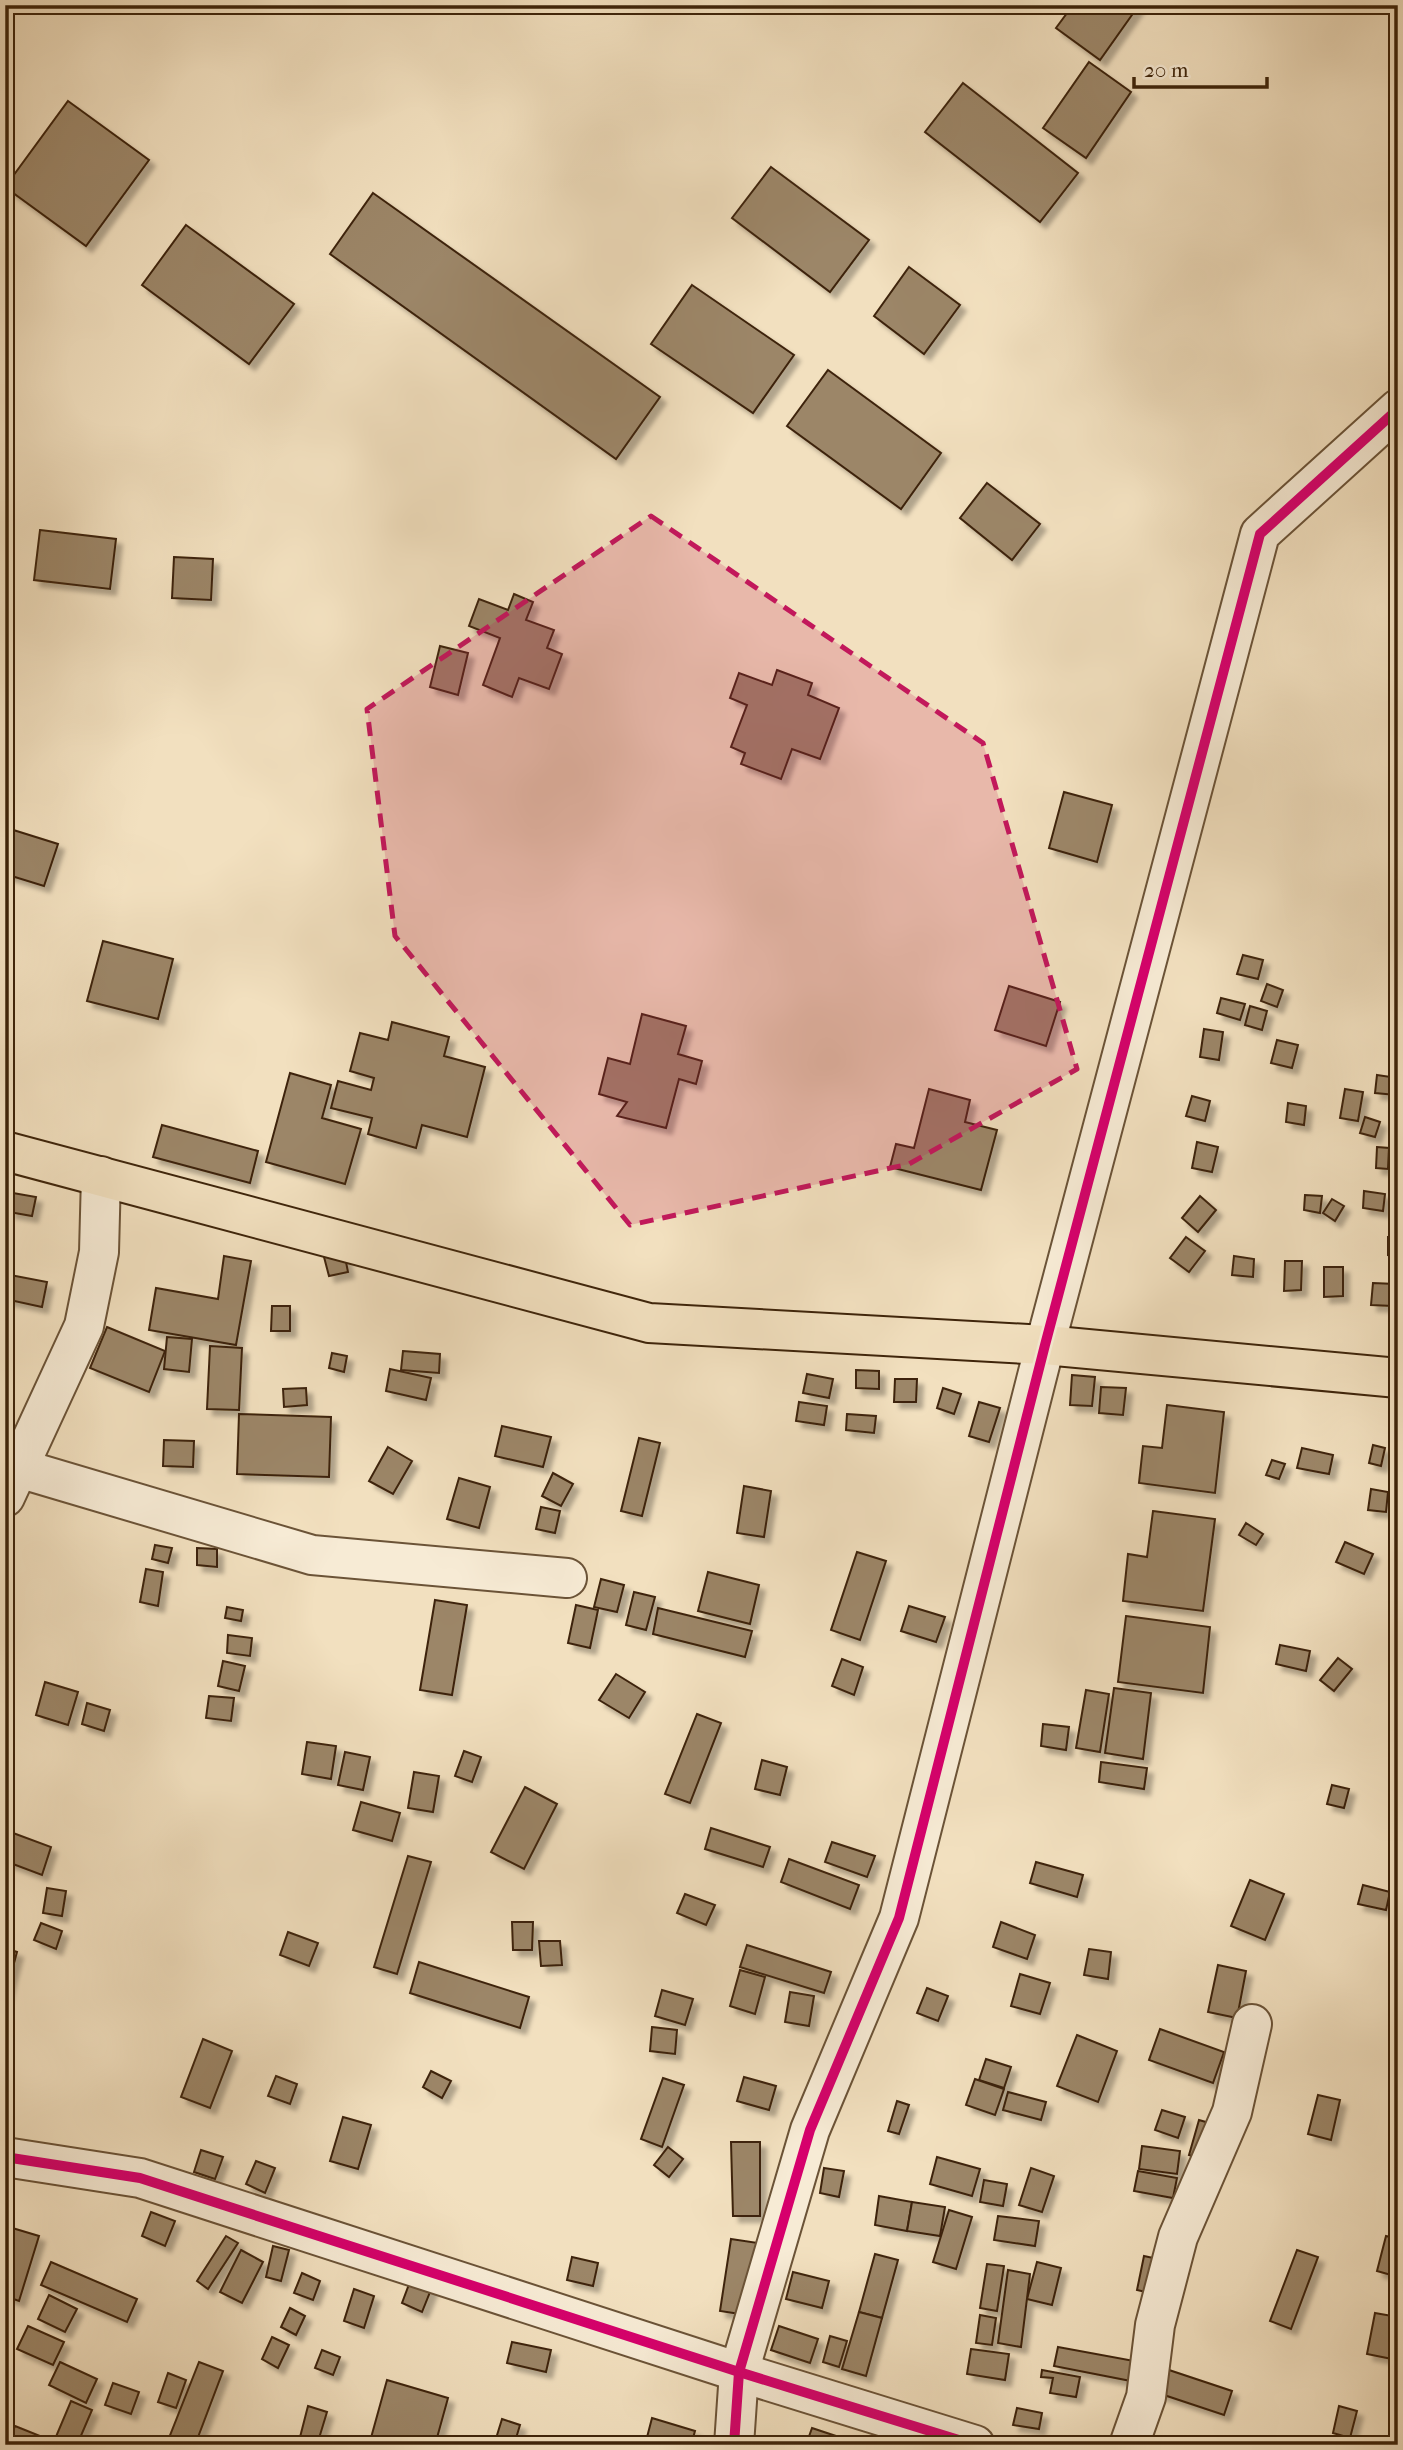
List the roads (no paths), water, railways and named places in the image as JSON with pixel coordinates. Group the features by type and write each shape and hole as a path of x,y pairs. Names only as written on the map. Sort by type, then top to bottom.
{"main road":[{"path":"5,1151 649,1323 1045,1345 1398,1378"}],"street":[{"path":"734,2445 739,2372 810,2130 899,1918 1045,1345 1260,534 1398,409"},
{"path":"100,1176 99,1252 84,1326 10,1477 312,1555 566,1578"},
{"path":"1129,2445 1146,2397 1155,2325 1178,2237 1232,2112 1252,2024"},
{"path":"5,2157 140,2178 739,2372 975,2445"}]}
